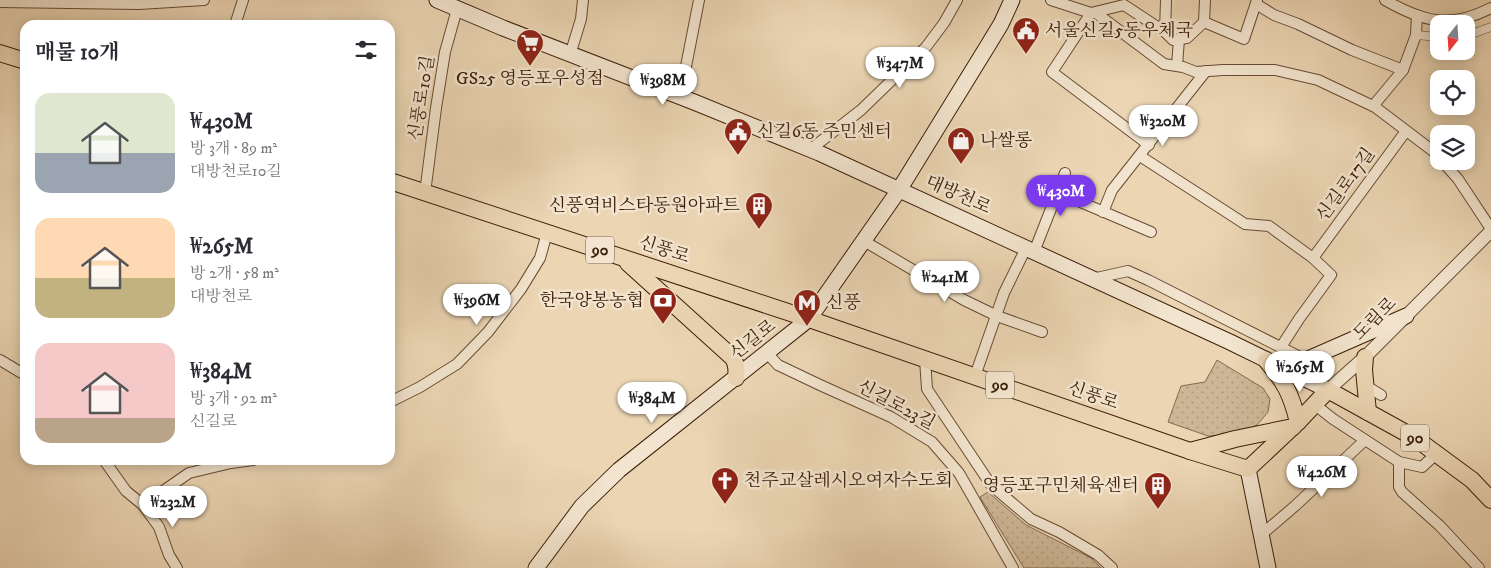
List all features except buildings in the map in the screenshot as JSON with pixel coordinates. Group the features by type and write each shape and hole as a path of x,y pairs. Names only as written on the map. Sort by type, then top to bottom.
{"main road":[{"name":"대방천로","path":"437,0 502,28 811,149 1286,369 1415,438 1472,480 1491,500"},
{"name":"신길로","path":"536,568 582,506 619,470 809,319 898,190 1001,24 1012,0"},
{"path":"0,53 20,59"},
{"name":"신풍로","path":"395,183 809,319 1190,451 1248,469"},
{"path":"622,258 732,357 737,366 736,378"},
{"path":"1286,369 1406,316"},
{"path":"1368,353 1364,370 1368,412"},
{"path":"1190,451 1295,424 1289,391 1266,360"},
{"name":"도림로","path":"1248,469 1328,390"},
{"path":"1248,469 1268,568"}],"street":[{"path":"0,2 139,4 204,0"},
{"path":"237,20 243,0"},
{"path":"570,54 581,19 583,0"},
{"path":"680,97 699,0"},
{"path":"811,149 860,110 926,47 944,23 957,0"},
{"path":"1051,0 1096,13 1164,64 1196,72 1275,70 1318,80 1373,106 1430,149"},
{"path":"1165,32 1166,0"},
{"path":"1149,145 1052,72 1091,13 1124,5 1165,32 1173,40 1187,38 1204,22 1205,0"},
{"path":"1385,0 1424,18 1446,22 1465,19 1491,8"},
{"path":"1204,22 1244,39 1257,2 1274,15 1298,24 1352,50 1403,70"},
{"name":"신풍로10길","path":"425,193 445,52 458,9"},
{"path":"1373,106 1403,70 1416,35 1417,15"},
{"path":"1475,33 1487,28"},
{"path":"1416,35 1430,36"},
{"path":"1177,66 1179,39"},
{"path":"1103,212 1112,190 1206,71"},
{"name":"신길로17길","path":"1313,258 1406,131"},
{"path":"1140,156 1246,224 1269,226 1313,258 1331,275 1281,347"},
{"path":"1450,170 1458,179 1491,230"},
{"path":"975,376 1004,293 1030,250 1065,174"},
{"path":"1057,192 1151,232"},
{"name":"도림로","path":"1328,390 1406,316 1491,230"},
{"path":"395,400 420,387 457,364 488,332 521,290 540,258 547,233"},
{"path":"864,241 964,300 997,316 1042,332"},
{"path":"1092,279 1128,271 1306,360"},
{"path":"1368,353 1366,383 1368,387 1381,395"},
{"name":"신길로23길","path":"767,354 778,365 891,417 932,442 959,473 1013,568"},
{"path":"925,359 926,389 991,485 1031,519 1098,554 1112,568"},
{"path":"0,360 20,372"},
{"path":"1314,404 1399,462 1422,467 1436,454"},
{"path":"1261,535 1295,506 1365,440"},
{"path":"1399,462 1399,486 1402,492 1440,526 1479,568"},
{"path":"108,465 126,491 143,505 159,526 169,555 177,568"},
{"path":"143,505 189,473 223,465"}],"shaded area":[{"path":"1217,360 1263,388 1270,399 1268,412 1257,425 1235,435 1208,436 1168,422 1181,386 1205,382"},
{"path":"988,492 1026,525 1091,558 1101,568 1024,568 980,497"}],"place":[{"name":"서울신길5동우체국","path":"1026,55"},
{"name":"GS25 영등포우성점","path":"530,67"},
{"name":"신길6동 주민센터","path":"738,156"},
{"name":"나쌀롱","path":"961,165"},
{"name":"신풍역비스타동원아파트","path":"759,230"},
{"name":"한국양봉농협","path":"663,325"},
{"name":"신풍","path":"807,327"},
{"name":"천주교살레시오여자수도회","path":"725,505"},
{"name":"영등포구민체육센터","path":"1158,510"}]}
